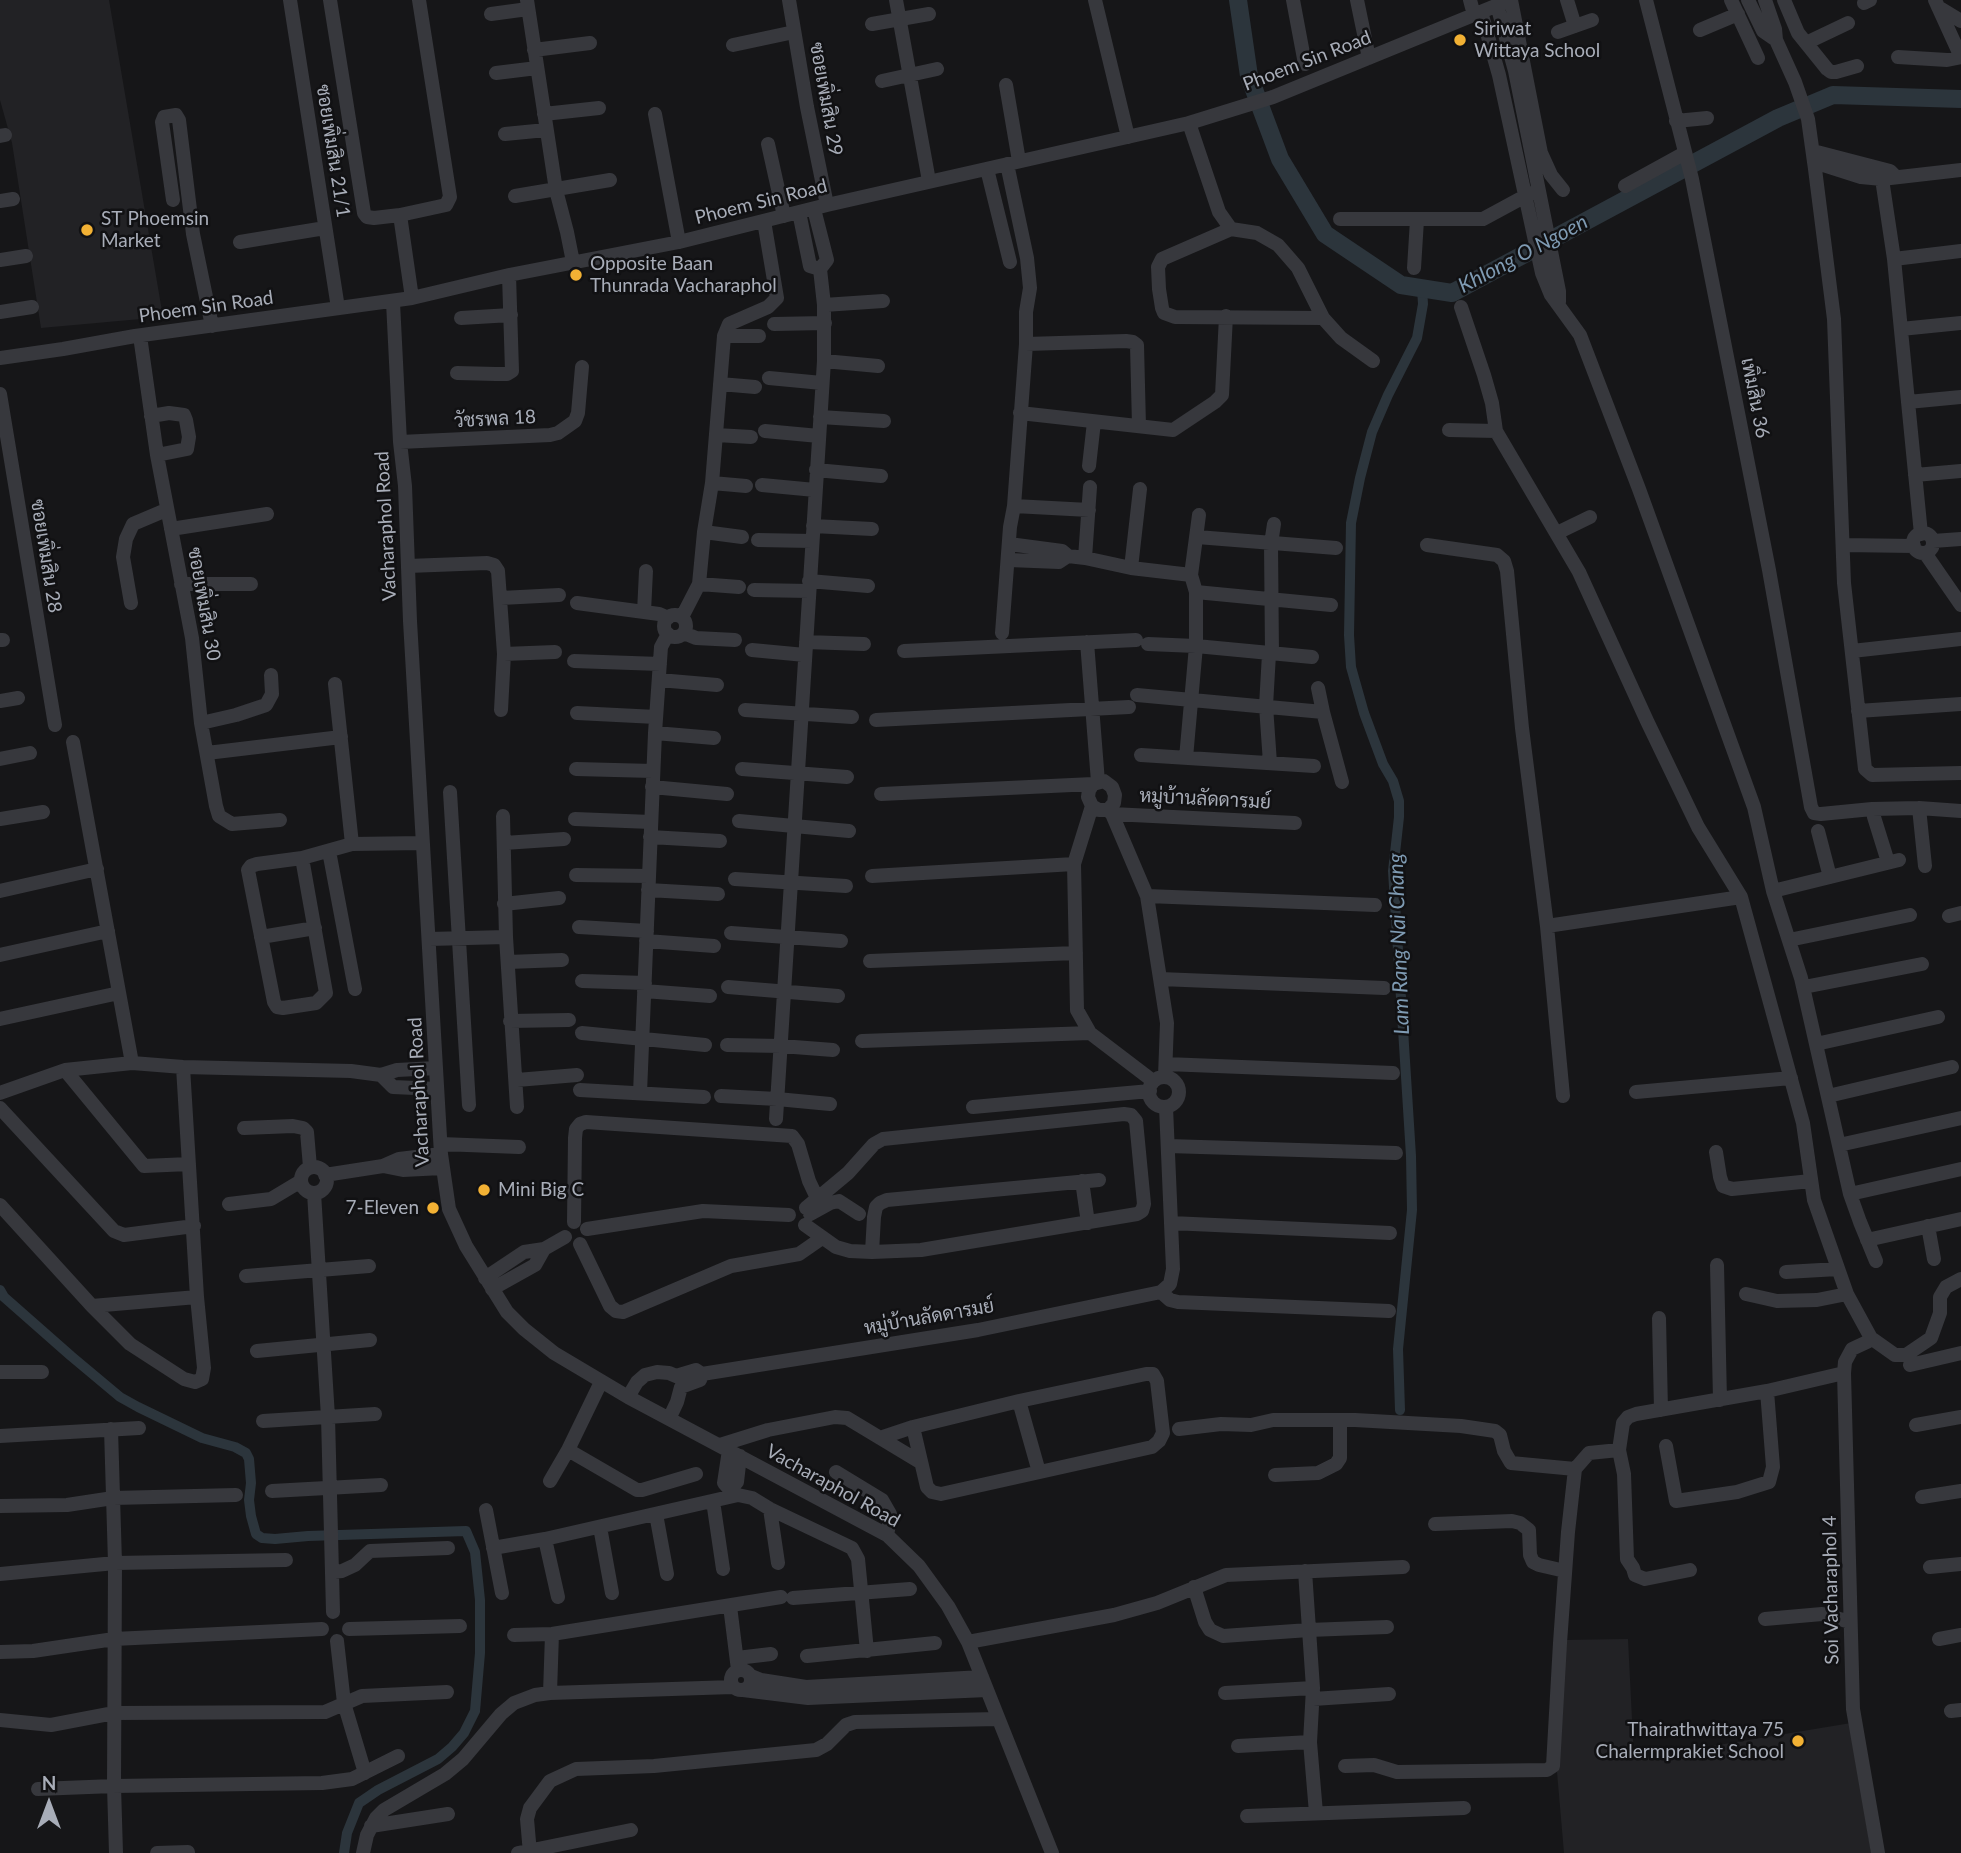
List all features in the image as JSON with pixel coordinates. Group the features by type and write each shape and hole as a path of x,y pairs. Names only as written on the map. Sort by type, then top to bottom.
{"street":[{"name":"ซอยเพิ่มสิน 21/1","path":"290,0 338,308"},
{"path":"330,0 364,213 367,217 374,218 446,205 450,197 419,0"},
{"name":"ซอยเพิ่มสิน 29","path":"789,0 807,107 813,209 810,266 820,269 824,305"},
{"path":"897,0 929,181"},
{"path":"1095,0 1128,137"},
{"path":"1293,0 1305,64"},
{"path":"1357,0 1369,58"},
{"path":"1470,0 1478,14 1499,75 1532,193"},
{"path":"1567,0 1575,26"},
{"name":"เพิ่มสิน 36","path":"1646,0 1692,179 1769,570 1811,807 1814,813 1821,814 1919,808"},
{"path":"1731,0 1758,58"},
{"path":"1784,0 1798,33 1831,72 1857,66"},
{"path":"1756,1 1763,31 1776,40 1808,119 1834,319 1844,583 1865,769 1872,775 1961,773"},
{"path":"1506,2 1541,153 1551,175 1563,190"},
{"path":"1506,2 1532,193 1548,271 1559,291 1559,303 1580,335 1754,807 1773,891 1804,987 1850,1194 1876,1261"},
{"name":"Phoem Sin Road","path":"0,358 393,302 509,275 680,242 929,181 1128,137 1273,97 1506,2"},
{"path":"491,14 528,4 556,190 573,262"},
{"path":"1936,4 1961,21"},
{"path":"1898,57 1947,60 1961,57 1936,4"},
{"path":"872,24 929,14"},
{"path":"1700,30 1738,14"},
{"path":"1558,32 1592,20"},
{"path":"1806,43 1848,23"},
{"path":"733,45 794,32"},
{"path":"534,50 590,43"},
{"path":"496,73 537,68"},
{"path":"882,81 937,68"},
{"path":"1002,633 1030,288 1006,85"},
{"path":"505,134 599,108"},
{"path":"655,114 680,242"},
{"path":"173,200 162,122 164,117 176,116 179,120 193,234 212,326"},
{"path":"1676,121 1707,118"},
{"path":"1189,122 1219,212 1231,229"},
{"path":"768,144 784,216"},
{"path":"1625,186 1685,155"},
{"path":"1813,157 1891,171 1889,178 1894,259 1923,543 1961,605"},
{"path":"987,169 1010,262"},
{"path":"1889,178 1961,170"},
{"path":"515,196 610,180"},
{"path":"1340,219 1483,219 1532,193"},
{"path":"400,215 412,298"},
{"path":"1414,268 1417,219"},
{"path":"735,640 696,638 684,633 675,637 668,634 664,628 699,584 712,483 724,336 729,324 768,307 777,298 764,221"},
{"path":"240,242 325,228"},
{"path":"1323,318 1168,316 1161,308 1158,267 1162,259 1231,229 1257,233 1278,245 1298,268 1323,318 1341,338 1373,361"},
{"path":"1894,259 1961,251"},
{"path":"0,260 26,256"},
{"path":"457,373 507,374 512,371 509,275"},
{"path":"776,1119 824,361 824,305 883,301"},
{"name":"Vacharaphol Road","path":"393,302 441,1155 449,1209 466,1247 507,1312 554,1353 668,1419 887,1535 906,1552 932,1582 968,1642 1052,1853"},
{"path":"0,312 32,307"},
{"path":"1461,307 1489,394 1496,431 1579,572 1698,827 1741,897 1803,1123 1814,1200 1847,1294 1871,1338 1895,1355 1906,1355 1931,1338 1941,1314 1941,1297 1946,1287 1961,1279"},
{"path":"461,318 511,315"},
{"path":"1020,413 1173,430 1223,395 1226,316"},
{"path":"774,324 825,323"},
{"path":"1901,329 1961,323"},
{"name":"ซอยเพิ่มสิน 30","path":"140,336 150,416 192,638 201,723 219,816 232,824 280,820"},
{"path":"724,336 759,336"},
{"path":"1026,344 1126,341 1138,345 1139,426"},
{"path":"824,361 877,366"},
{"name":"วัชรพล 18","path":"400,442 558,433 575,421 578,413 582,367"},
{"path":"769,378 822,383"},
{"path":"720,384 754,387"},
{"name":"ซอยเพิ่มสิน 28","path":"0,394 55,725"},
{"path":"1908,402 1961,397"},
{"path":"150,416 169,413 184,415 186,420 189,437 187,449 157,455"},
{"path":"820,418 884,421"},
{"path":"1089,466 1094,422"},
{"path":"1450,430 1496,431"},
{"path":"765,431 819,436"},
{"path":"716,435 751,438"},
{"path":"816,470 881,476"},
{"path":"1915,475 1961,471"},
{"path":"712,483 746,486"},
{"path":"762,485 815,490"},
{"path":"1085,558 1090,487"},
{"path":"1131,568 1140,489"},
{"path":"1014,506 1089,510"},
{"path":"131,603 123,557 126,539 132,524 166,510"},
{"path":"171,529 267,514"},
{"path":"1186,758 1196,646 1196,592 1191,575 1199,515"},
{"path":"1557,533 1590,517"},
{"path":"1270,763 1266,706 1271,654 1271,544 1274,524"},
{"path":"813,526 872,529"},
{"path":"704,532 742,537"},
{"path":"1197,537 1336,548"},
{"path":"1843,545 1961,539"},
{"path":"758,540 812,541"},
{"path":"1009,544 1062,551 1068,556 1131,568 1191,575"},
{"path":"1427,545 1497,555 1504,561 1507,571 1522,728 1547,926 1563,1096"},
{"path":"1009,560 1059,562 1068,556"},
{"path":"408,566 487,563 494,565 498,571 505,654 501,710"},
{"path":"644,612 646,571"},
{"path":"181,584 251,584"},
{"path":"699,584 739,587"},
{"path":"754,590 868,586"},
{"path":"1196,592 1331,606"},
{"path":"501,598 559,595"},
{"path":"577,603 675,617 686,622 684,633"},
{"path":"640,1093 655,733 661,647 668,634"},
{"path":"1852,651 1961,639"},
{"path":"1087,642 1094,708 1096,783 1089,790 1091,806 1074,864 1077,1010 1090,1033 1158,1078"},
{"path":"904,652 1087,642 1142,642 1312,657"},
{"path":"752,650 864,644"},
{"path":"505,654 555,652"},
{"path":"574,662 660,664"},
{"path":"201,723 266,705 272,694 271,675"},
{"path":"659,680 718,685"},
{"path":"335,684 352,844"},
{"path":"1318,688 1342,782"},
{"path":"0,701 18,698"},
{"path":"876,720 1094,708 1133,701 1191,700 1323,712"},
{"path":"1858,711 1961,704"},
{"path":"745,710 852,717"},
{"path":"577,713 656,717"},
{"path":"655,733 714,738"},
{"path":"207,753 341,737"},
{"path":"73,743 132,1063"},
{"path":"0,759 30,753"},
{"path":"1141,755 1314,766"},
{"path":"576,769 653,771"},
{"path":"742,769 847,777"},
{"name":"หมู่บ้านลัดดารมย์","path":"628,1397 645,1375 657,1372 669,1373 678,1382 696,1370 702,1374 978,1330 1161,1292 1170,1284 1173,1269 1166,1107 1177,1100 1180,1093 1173,1079 1158,1078 1167,1023 1147,896 1110,812 1115,794 1112,787 1104,781 1096,783"},
{"path":"881,794 1096,783"},
{"path":"652,787 727,794"},
{"path":"450,792 469,1105"},
{"name":"หมู่บ้านลัดดารมย์","path":"1091,806 1110,812 1295,823"},
{"path":"1925,866 1919,808 1961,811"},
{"path":"0,819 43,812"},
{"path":"503,816 504,904 517,1107"},
{"path":"1773,891 1893,861 1874,817"},
{"path":"575,820 720,841"},
{"path":"739,821 849,831"},
{"path":"1818,831 1830,877"},
{"path":"504,843 564,839"},
{"path":"302,858 326,993 316,1003 283,1008 277,1007 274,1002 248,870 257,864 302,858 352,844 423,843"},
{"path":"329,851 355,989"},
{"path":"872,876 1074,864"},
{"path":"0,891 97,869"},
{"path":"576,875 718,894"},
{"path":"734,879 846,886"},
{"path":"1147,896 1375,905"},
{"path":"1547,926 1741,897"},
{"path":"504,904 559,898"},
{"path":"1789,940 1910,915"},
{"path":"579,927 714,946"},
{"path":"261,937 315,928"},
{"path":"0,955 108,931"},
{"path":"731,933 841,941"},
{"path":"429,939 506,937"},
{"path":"870,961 1076,953"},
{"path":"508,962 562,960"},
{"path":"1804,987 1922,964"},
{"path":"1160,979 1384,988"},
{"path":"582,981 710,996"},
{"path":"728,987 838,996"},
{"path":"0,1019 119,993"},
{"path":"1816,1044 1938,1017"},
{"path":"510,1021 569,1020"},
{"path":"582,1033 705,1045"},
{"path":"862,1041 1090,1033"},
{"path":"727,1045 833,1050"},
{"path":"0,1093 65,1070 132,1063 183,1067 302,1069 381,1075 397,1070 436,1068"},
{"path":"0,1205 130,1344 184,1379 195,1382 202,1379 205,1368 197,1297 183,1067"},
{"path":"1828,1096 1952,1067"},
{"path":"65,1070 144,1166 189,1164"},
{"path":"973,1107 1158,1078 1393,1073"},
{"path":"381,1075 393,1087 437,1089"},
{"path":"1158,1078 1150,1095 1158,1106 1166,1107"},
{"path":"1636,1092 1791,1078"},
{"path":"517,1080 578,1082 640,1093 704,1097"},
{"path":"721,1096 830,1104"},
{"path":"0,1108 114,1231 124,1235 194,1227"},
{"path":"580,1244 570,1243 565,1237 566,1227 581,1226 703,1211 789,1215 794,1225 801,1226 809,1211 874,1144 883,1139 1111,1115 1131,1115 1136,1121 1144,1204 1142,1211 1137,1214 921,1250 872,1252 850,1251 836,1247 822,1238 809,1211 809,1181 798,1144 792,1136 586,1122 576,1129 575,1138 581,1226 587,1237 580,1244"},
{"path":"1839,1145 1961,1118"},
{"path":"244,1128 303,1128 307,1132 310,1167 302,1175 301,1181 306,1190 314,1193 323,1190 325,1175 320,1168 310,1167"},
{"path":"1168,1146 1395,1153"},
{"path":"325,1175 383,1166 400,1159 519,1147"},
{"path":"1716,1152 1723,1186 1732,1189 1811,1181"},
{"path":"1850,1194 1961,1169"},
{"path":"872,1252 876,1207 887,1200 1099,1180"},
{"path":"229,1204 271,1199 301,1181"},
{"path":"1082,1181 1088,1223"},
{"path":"314,1193 325,1345 333,1612"},
{"path":"809,1211 839,1201 859,1214"},
{"path":"1867,1240 1961,1219"},
{"path":"1171,1223 1390,1233"},
{"path":"1928,1227 1934,1259"},
{"path":"488,1283 524,1252 544,1249 565,1237"},
{"path":"580,1244 610,1306 623,1312 731,1266 799,1254 822,1238"},
{"path":"1717,1265 1720,1400"},
{"path":"246,1276 369,1266"},
{"path":"1786,1272 1838,1269"},
{"name":"หมู่บ้านลัดดารมย์","path":"1161,1292 1170,1300 1178,1301 1389,1311"},
{"path":"1746,1294 1777,1301 1816,1300 1847,1294"},
{"path":"92,1306 197,1297"},
{"path":"1659,1318 1661,1410"},
{"path":"1690,1570 1645,1579 1634,1575 1627,1559 1624,1474 1619,1450 1623,1423 1628,1417 1767,1391 1844,1373 1845,1362 1852,1349 1871,1338"},
{"path":"257,1351 370,1340"},
{"path":"1910,1365 1961,1353"},
{"path":"0,1372 42,1372"},
{"name":"Soi Vacharaphol 4","path":"1844,1373 1853,1709 1878,1853"},
{"path":"880,1438 913,1427 1019,1401 1146,1374 1153,1374 1157,1381 1163,1433 1152,1447 941,1494 932,1492 927,1487 913,1427"},
{"path":"550,1481 601,1382"},
{"path":"668,1419 677,1402 678,1382"},
{"path":"1666,1446 1676,1502 1737,1492 1769,1482 1773,1467 1767,1391"},
{"path":"1019,1401 1039,1472"},
{"path":"262,1421 375,1414"},
{"path":"730,1494 737,1482 730,1450 768,1430 835,1417 847,1418 920,1462"},
{"path":"1916,1425 1961,1417"},
{"path":"1179,1429 1221,1424 1251,1425 1273,1420 1340,1420 1461,1426 1495,1431 1500,1435 1504,1451 1511,1463 1575,1469"},
{"path":"1275,1475 1318,1473 1336,1464 1340,1458 1340,1420"},
{"path":"0,1436 139,1428"},
{"path":"111,1429 115,1563 116,1853"},
{"path":"568,1450 636,1490 696,1474"},
{"path":"1345,1766 1374,1765 1397,1772 1551,1769 1555,1763 1560,1643 1575,1469 1589,1452 1619,1450"},
{"path":"836,1472 882,1500 890,1514 887,1535"},
{"path":"272,1491 381,1485"},
{"path":"1922,1497 1961,1491"},
{"path":"493,1548 600,1527 713,1501 730,1494 752,1498 852,1548 858,1559 867,1651"},
{"path":"0,1506 67,1505 113,1498 236,1495"},
{"path":"713,1501 723,1569"},
{"path":"770,1509 778,1563"},
{"path":"486,1510 502,1593"},
{"path":"656,1514 667,1574"},
{"path":"1435,1524 1520,1522 1529,1530 1530,1556 1533,1562 1565,1571"},
{"path":"600,1527 612,1592"},
{"path":"545,1539 558,1597"},
{"path":"332,1572 355,1566 370,1551 448,1548"},
{"path":"0,1574 115,1563 286,1560"},
{"path":"1930,1567 1961,1564"},
{"path":"968,1642 1114,1615 1157,1603 1226,1575 1403,1567"},
{"path":"1304,1571 1313,1694 1310,1742 1316,1813"},
{"path":"1194,1587 1205,1622 1210,1630 1223,1636 1387,1627"},
{"path":"514,1636 552,1634 787,1597 910,1589"},
{"path":"730,1606 742,1668 750,1685 738,1688"},
{"path":"333,1612 348,1621 349,1629 345,1637 337,1641 327,1638 322,1629 325,1619 333,1612"},
{"path":"1765,1619 1822,1614 1850,1622"},
{"path":"349,1629 460,1626"},
{"path":"0,1651 33,1651 114,1639 322,1629"},
{"path":"550,1693 552,1634"},
{"path":"1939,1640 1961,1635"},
{"path":"337,1641 344,1703 365,1773"},
{"path":"807,1656 934,1643"},
{"path":"742,1668 771,1654"},
{"path":"742,1668 761,1680 806,1686 905,1687 984,1684"},
{"path":"363,1853 370,1826 384,1810 445,1774 463,1759 501,1714 514,1703 534,1695 738,1688 808,1698 905,1687"},
{"path":"0,1720 51,1726 114,1713 325,1712 362,1696 447,1692"},
{"path":"1225,1693 1389,1694"},
{"path":"631,1830 526,1852 530,1808 550,1781 576,1769 654,1766 816,1750 855,1722 998,1719"},
{"path":"1238,1746 1310,1742"},
{"path":"38,1789 340,1782 398,1756"},
{"path":"1247,1816 1464,1808"},
{"path":"370,1826 448,1814"},
{"path":"157,1853 188,1852"}],"shaded area":[{"name":"ST Phoemsin Market","path":"0,0 109,0 163,317 41,328 12,143 0,100"},
{"name":"Thairathwittaya 75 Chalermprakiet School","path":"1628,1639 1634,1759 1851,1723 1871,1853 1564,1853 1557,1772 1564,1640"}],"waterway":[{"name":"Khlong O Ngoen","path":"1238,0 1249,76 1280,159 1325,234 1401,285 1452,293 1778,118 1833,95 1961,99"},
{"name":"Lam Rang Nai Chang","path":"1400,1410 1398,1349 1412,1210 1393,871 1399,801 1364,713 1351,667 1351,523 1372,432 1417,338 1423,304 1422,288"},
{"path":"0,1290 4,1297 120,1397 202,1438 235,1447 246,1453 251,1483 251,1516 256,1534 262,1538 466,1531 475,1552 480,1600 480,1653 475,1711 464,1733 438,1759 378,1790 359,1803 347,1833 344,1853"}],"place":[{"name":"Siriwat Wittaya School","path":"1460,40"},
{"name":"ST Phoemsin Market","path":"87,230"},
{"name":"Opposite Baan Thunrada Vacharaphol","path":"576,275"},
{"name":"Mini Big C","path":"484,1190"},
{"name":"7-Eleven","path":"433,1208"},
{"name":"Thairathwittaya 75 Chalermprakiet School","path":"1798,1741"}]}
